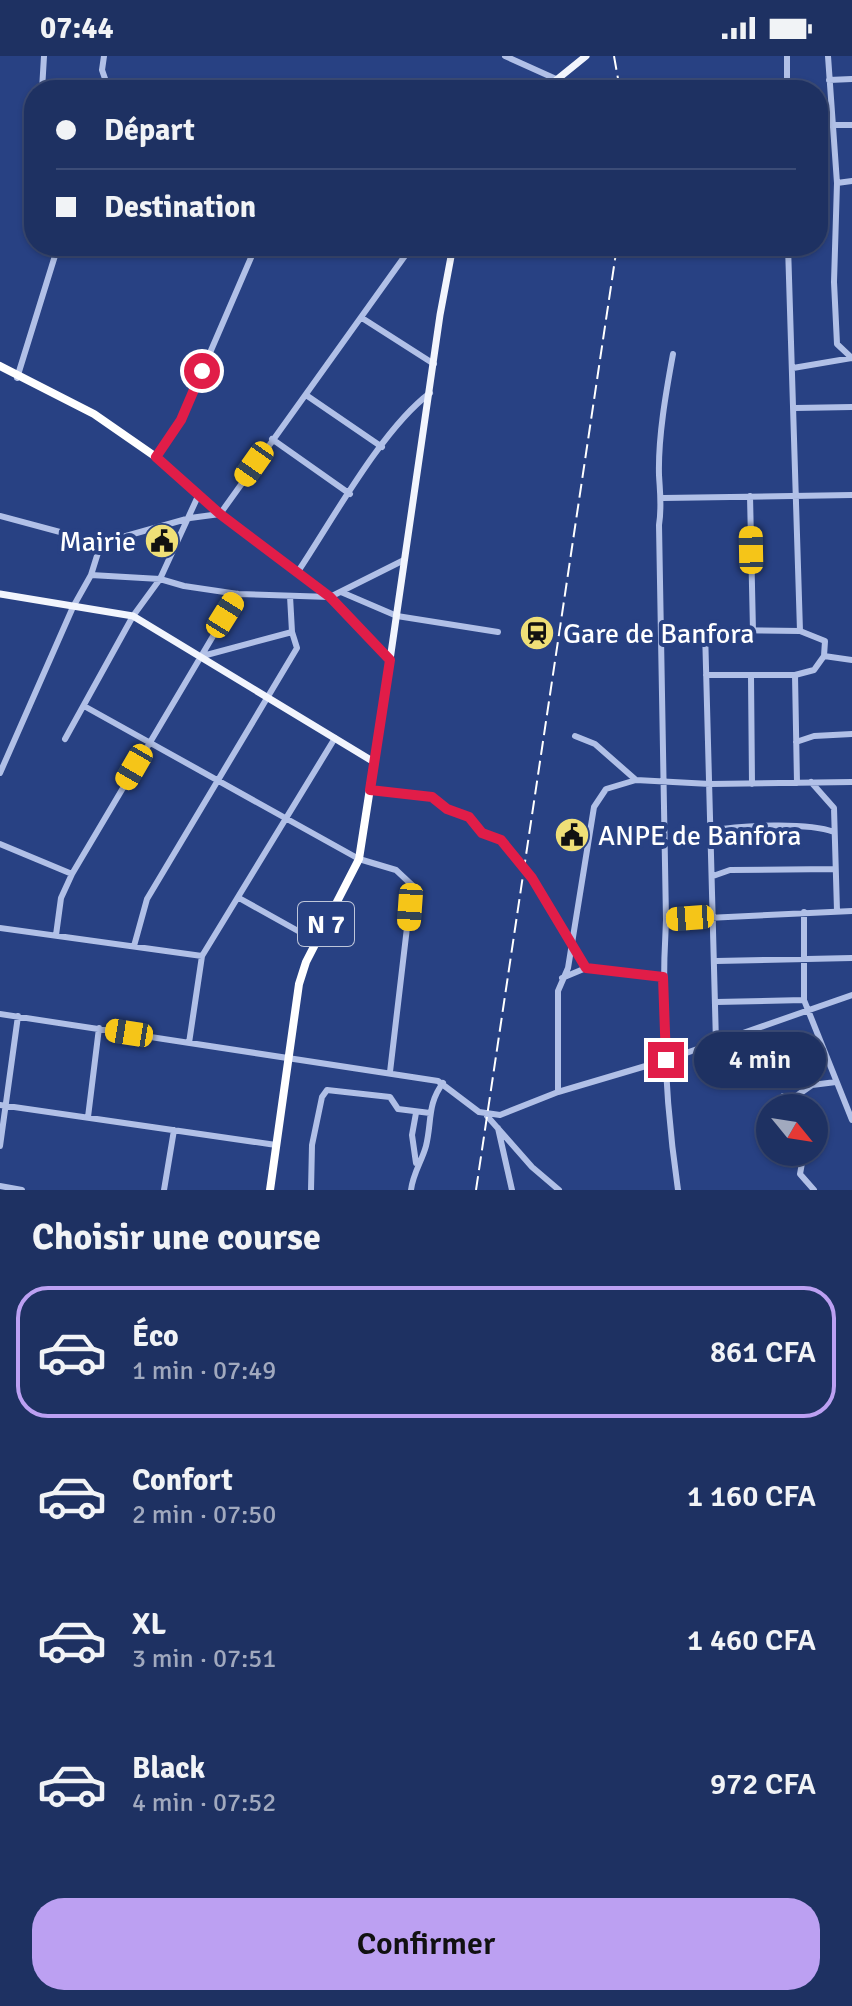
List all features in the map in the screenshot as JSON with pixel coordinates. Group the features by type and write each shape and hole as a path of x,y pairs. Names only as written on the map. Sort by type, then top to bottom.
{"highway":[{"path":"0,366 17,378 94,414 156,457 220,514 299,570 330,597 390,660"},
{"name":"N 7","path":"270,1190 302,974 359,859 390,660"}],"main road":[{"path":"556,79 586,56"},
{"path":"390,660 451,256"},
{"path":"0,594 133,616 374,762"}],"street":[{"path":"43,80 44,56"},
{"path":"104,56 102,70 105,80"},
{"path":"505,56 556,79"},
{"path":"787,56 787,80"},
{"path":"828,56 837,183 834,282 837,344 852,358"},
{"path":"829,80 852,79"},
{"path":"828,125 852,125"},
{"path":"837,183 852,181"},
{"path":"17,378 55,256"},
{"path":"156,457 181,420 252,256"},
{"path":"0,516 101,543 190,518 220,514 405,256"},
{"path":"788,256 800,631"},
{"path":"362,318 434,364"},
{"path":"673,354 663,404 659,474 663,498 659,525 666,920 663,977 666,1060 678,1190"},
{"path":"793,368 852,358"},
{"path":"299,570 382,447 418,402 430,393"},
{"path":"306,395 382,447"},
{"path":"795,408 852,407"},
{"path":"272,439 350,494"},
{"path":"65,739 133,616 160,579 199,494"},
{"path":"663,498 852,495"},
{"path":"750,496 753,631"},
{"path":"0,773 73,607 91,575 101,543"},
{"path":"91,575 160,579 238,594 330,597 404,560"},
{"path":"341,592 397,616 498,632"},
{"path":"56,935 61,898 72,874 238,594"},
{"path":"134,946 147,899 297,648 292,632 290,596"},
{"path":"706,675 795,675 814,670 824,656 825,641 800,631 705,630 706,675 710,784 711,831 716,961 716,1043"},
{"path":"199,657 292,632"},
{"path":"824,656 852,660"},
{"path":"795,675 797,783"},
{"path":"751,676 752,784"},
{"path":"84,706 359,859 396,870 412,885 390,1072"},
{"path":"796,742 814,736 852,734"},
{"path":"575,736 595,744 636,780"},
{"path":"189,1043 202,956 335,738"},
{"path":"558,1092 558,991 568,968 594,807 606,789 636,780 710,784 852,782"},
{"path":"811,782 834,808 837,911"},
{"path":"370,790 432,797 447,809 469,817 482,833 501,840 532,878 586,968"},
{"path":"711,831 755,826 819,826 834,832"},
{"path":"0,844 72,874"},
{"path":"713,876 730,870 835,869"},
{"path":"239,898 316,941"},
{"path":"666,920 852,911"},
{"path":"804,912 804,1000 852,1120"},
{"path":"0,928 202,956"},
{"path":"716,961 852,958"},
{"path":"562,978 586,968 663,977"},
{"path":"487,1116 500,1115 558,1092 666,1060 852,995"},
{"path":"716,1002 804,1000"},
{"path":"0,1014 289,1055 443,1083 470,1107 487,1116 532,1167 559,1190"},
{"path":"0,1146 3,1105 18,1016"},
{"path":"88,1117 99,1028"},
{"path":"799,1094 812,1085 836,1082"},
{"path":"411,1190 416,1167 426,1147 432,1098 443,1083"},
{"path":"311,1190 312,1145 322,1097 327,1090 390,1097 398,1109 430,1113"},
{"path":"3,1105 276,1145"},
{"path":"416,1113 412,1135 416,1167"},
{"path":"498,1128 512,1190"},
{"path":"164,1190 174,1130"},
{"path":"801,1166 800,1174 814,1190"},
{"path":"0,1186 22,1190"}],"railway":[{"path":"614,56 618,80"},
{"path":"476,1190 616,256"}],"place":[{"name":"Mairie","path":"162,541"},
{"name":"Gare de Banfora","path":"537,633"},
{"name":"ANPE de Banfora","path":"572,835"}],"route":[{"path":"202,371 181,420 156,457 220,514 299,570 330,597 390,660 370,790 432,797 447,809 469,817 482,833 501,840 532,878 537,891 586,968 663,977 666,1060"}]}
